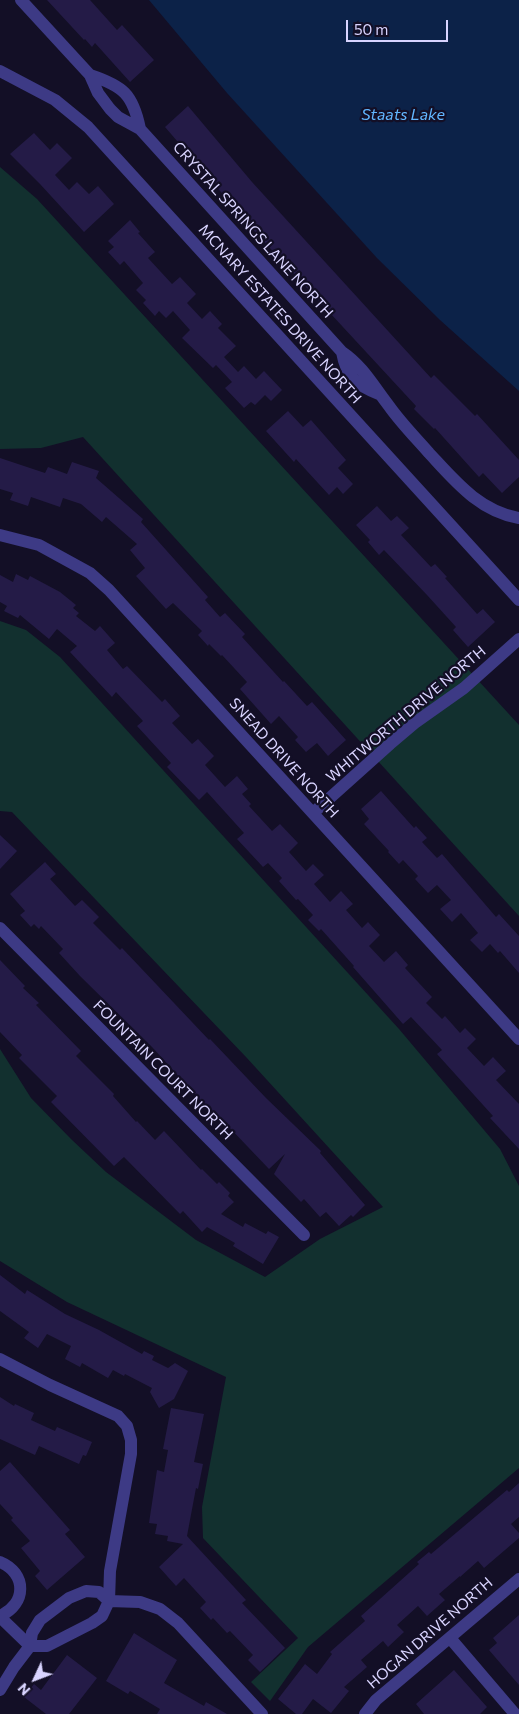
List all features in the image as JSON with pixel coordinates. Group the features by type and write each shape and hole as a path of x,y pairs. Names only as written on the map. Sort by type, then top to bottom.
{"street":[{"name":"CRYSTAL SPRINGS LANE NORTH","path":"21,0 90,75 98,93 110,109 118,117 140,129 342,352 351,358 369,377 410,432 453,480 475,500 494,511 519,518"},
{"name":"MCNARY ESTATES DRIVE NORTH","path":"0,71 55,100 88,127 519,600"},
{"name":"CRYSTAL SPRINGS LANE NORTH","path":"90,75 108,81 120,88 137,113 140,129"},
{"name":"SNEAD DRIVE NORTH","path":"0,535 39,545 90,573 109,590 519,1039"},
{"name":"WHITWORTH DRIVE NORTH","path":"313,813 416,722 464,688 519,639"},
{"name":"FOUNTAIN COURT NORTH","path":"0,928 304,1235"},
{"path":"0,1359 50,1385 118,1416 127,1426 131,1440 110,1571 109,1601 102,1616 46,1646 30,1646 0,1616 14,1607 19,1599 20,1590 19,1581 15,1573 9,1566 0,1562"},
{"name":"HOGAN DRIVE NORTH","path":"365,1714 376,1700 519,1579"},
{"path":"0,1690 30,1646 32,1633 40,1620 69,1598 86,1591 99,1592 109,1601 140,1602 160,1609 178,1623 262,1714"},
{"path":"450,1638 515,1714 519,1710"}],"green space":[{"path":"0,167 37,199 519,725 519,916 83,437 41,448 0,449"},
{"path":"0,621 26,630 60,657 399,1029 500,1149 519,1186 519,1468 308,1647 270,1701 251,1682 298,1638 203,1538 202,1507 226,1377 67,1302 0,1261 0,1049 31,1098 106,1172 196,1240 265,1277 320,1239 383,1207 246,1057 12,812 0,811"}],"water":[{"name":"Staats Lake","path":"149,0 519,0 519,391 440,320 377,258 227,93"}],"building":[{"path":"47,0 90,0 117,30 122,25 154,60 130,82 95,43 92,47 84,40"},
{"path":"188,106 252,182 431,378 434,375 475,416 477,414 519,460 519,477 502,493 483,473 479,477 435,428 414,409 416,406 232,207 165,127"},
{"path":"34,133 50,150 57,143 72,158 55,175 69,190 77,182 89,194 98,186 114,204 84,232 10,154"},
{"path":"130,220 140,232 138,233 155,252 148,258 172,284 180,277 196,294 187,303 202,319 210,311 222,324 218,328 236,346 224,357 238,372 244,366 256,379 264,371 282,390 271,401 265,395 255,405 251,402 244,408 225,388 232,382 216,365 213,368 182,338 190,330 173,311 166,318 159,311 155,316 143,303 146,300 136,290 143,283 124,261 120,265 108,252 114,247 108,241"},
{"path":"288,411 303,427 311,420 346,460 338,468 353,484 343,494 337,487 329,495 296,459 294,462 266,431"},
{"path":"0,458 45,473 48,467 67,474 72,462 99,471 96,478 143,519 141,522 208,597 205,600 220,617 225,613 245,634 242,637 283,682 307,706 312,702 346,740 328,756 317,743 306,752 295,740 298,737 279,716 271,724 240,689 247,682 222,655 209,644 208,646 198,635 202,631 173,603 166,609 136,576 145,568 130,550 137,544 106,517 102,522 81,504 63,498 60,507 31,497 28,506 10,500 13,493 0,489"},
{"path":"377,506 391,521 397,516 409,528 401,535 431,567 435,564 477,614 483,609 495,622 468,647 453,630 456,627 427,595 384,550 379,555 368,542 370,540 356,525"},
{"path":"16,574 28,580 30,576 60,592 76,605 73,608 79,613 76,616 95,631 100,626 115,643 107,650 123,669 127,666 162,702 165,699 180,716 172,723 192,744 198,739 214,756 205,765 225,787 237,776 248,789 242,794 251,804 249,806 272,831 280,824 298,843 289,852 306,871 313,864 324,875 314,884 330,902 341,891 353,904 346,910 362,928 368,922 380,935 369,946 384,962 396,951 408,965 405,968 432,997 426,1003 442,1019 445,1016 460,1033 465,1028 476,1039 467,1048 484,1066 493,1057 506,1071 496,1080 519,1104 519,1149 490,1118 493,1116 437,1054 442,1050 411,1017 403,1024 321,929 319,931 308,920 313,915 279,881 282,878 268,863 263,867 237,839 244,833 207,792 199,800 167,767 171,763 137,726 143,721 116,692 112,697 70,652 77,646 57,629 49,639 20,615 18,618 4,611 7,606 0,602 0,575 13,582"},
{"path":"381,791 414,828 416,826 427,838 422,842 437,858 442,854 496,917 499,914 519,936 519,973 500,951 498,953 490,944 482,952 470,940 478,933 461,913 452,922 440,909 451,900 437,885 428,893 415,879 418,876 403,860 399,864 364,824 369,819 361,809"},
{"path":"0,835 17,851 0,869"},
{"path":"45,862 56,874 50,879 75,906 82,900 99,917 93,923 120,950 122,948 209,1040 321,1151 320,1153 365,1205 353,1217 351,1215 339,1226 326,1212 320,1217 304,1199 301,1202 274,1174 285,1154 269,1169 204,1104 152,1047 80,976 59,953 63,949 41,926 39,929 34,924 31,927 20,915 25,911 10,894"},
{"path":"0,960 25,986 23,988 39,1003 36,1005 81,1051 76,1056 114,1094 113,1096 136,1122 155,1140 164,1131 201,1170 217,1184 219,1182 230,1193 228,1196 234,1202 221,1214 243,1227 245,1223 266,1234 268,1231 279,1237 263,1264 233,1246 235,1243 207,1227 202,1232 183,1211 180,1214 124,1157 114,1166 51,1102 57,1096 19,1058 22,1055 0,1032"},
{"path":"0,1275 25,1294 27,1290 65,1314 142,1354 144,1351 154,1356 152,1360 168,1368 175,1363 188,1371 174,1399 159,1408 150,1392 152,1388 113,1370 108,1378 82,1363 80,1367 65,1359 71,1346 47,1334 38,1348 24,1338 29,1332 0,1311"},
{"path":"0,1397 14,1406 15,1404 34,1413 31,1420 55,1431 57,1427 92,1442 86,1456 83,1455 79,1464 39,1446 35,1455 0,1439"},
{"path":"171,1408 204,1414 194,1462 203,1464 198,1489 196,1488 187,1536 246,1600 242,1603 285,1648 260,1672 248,1660 253,1655 230,1631 227,1633 200,1608 206,1602 184,1578 176,1586 159,1567 183,1544 167,1541 168,1536 155,1534 157,1524 149,1523 157,1470 164,1472 168,1450 163,1449"},
{"path":"10,1462 70,1530 65,1534 85,1557 47,1590 35,1576 40,1571 21,1548 30,1541 11,1520 13,1518 0,1504 0,1471"},
{"path":"519,1483 519,1517 511,1524 519,1533 519,1538 484,1568 478,1561 460,1576 439,1594 445,1600 427,1616 418,1606 397,1625 404,1632 388,1647 383,1641 361,1660 367,1667 344,1687 349,1691 331,1713 313,1699 302,1714 296,1714 278,1699 305,1664 317,1674 332,1654 330,1652 365,1621 361,1616 419,1564 417,1562 429,1552 431,1554 507,1490 509,1492"},
{"path":"519,1615 519,1685 489,1650 497,1643 493,1638"},
{"path":"134,1633 177,1660 164,1683 204,1706 206,1702 227,1714 157,1714 160,1709 130,1691 128,1694 106,1681"},
{"path":"67,1655 97,1678 69,1714 46,1714 24,1697 34,1684 41,1690"},
{"path":"454,1670 487,1707 480,1714 424,1714 416,1704"}]}
